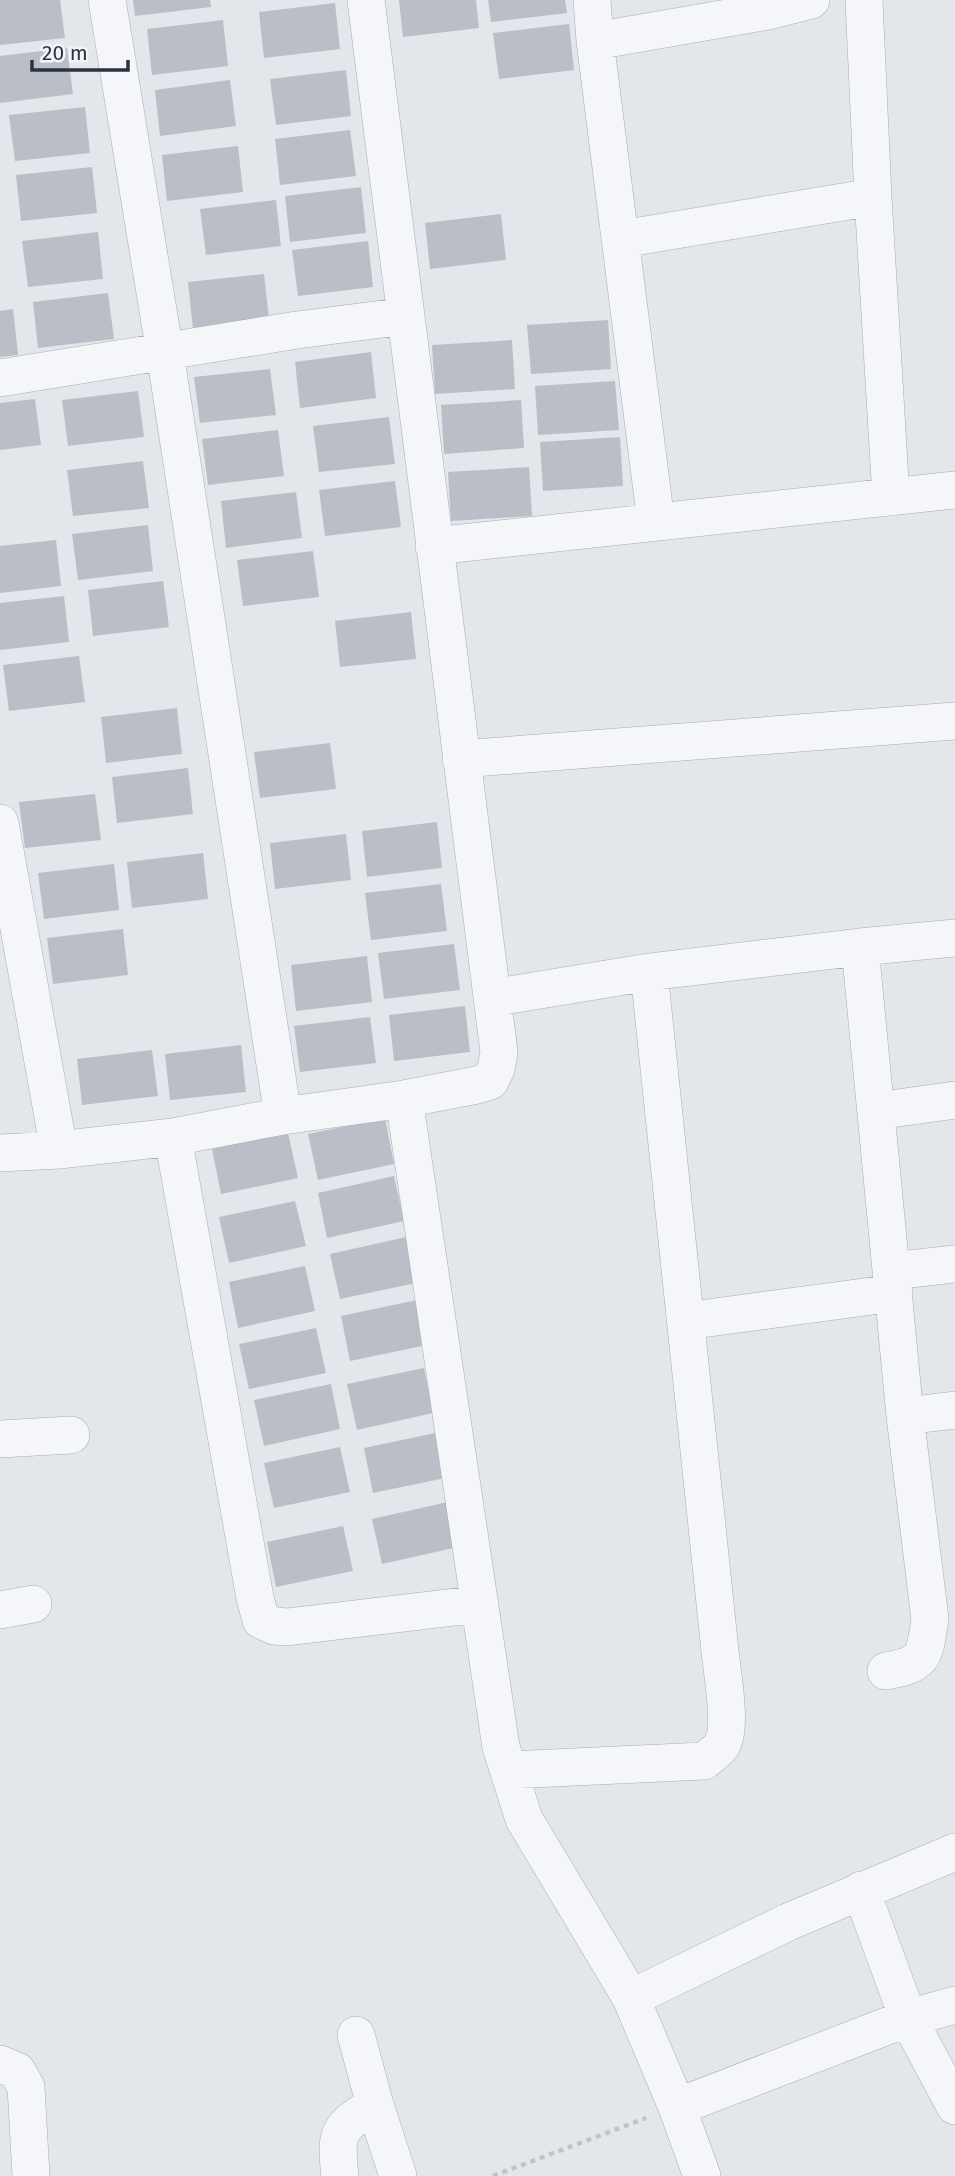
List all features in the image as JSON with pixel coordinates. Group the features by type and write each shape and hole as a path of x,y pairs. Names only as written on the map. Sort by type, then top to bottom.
{"street":[{"path":"107,0 165,353 283,1116"},
{"path":"0,1153 59,1150 173,1137 283,1116 404,1099 490,1081 496,1069 499,1052 366,0"},
{"path":"592,0 656,522"},
{"path":"595,41 768,11 811,0"},
{"path":"864,0 891,497"},
{"path":"622,239 873,198"},
{"path":"0,378 297,330 406,316"},
{"path":"434,545 955,490"},
{"path":"461,759 955,722"},
{"path":"0,823 59,1150"},
{"path":"492,998 649,972 955,938"},
{"path":"860,947 905,1416 930,1619 925,1652 910,1667 886,1671"},
{"path":"509,1770 704,1761 720,1748 725,1737 720,1651 649,972"},
{"path":"404,1099 501,1747 524,1819 631,1998 677,2107 702,2176"},
{"path":"876,1111 955,1100"},
{"path":"173,1137 255,1598 261,1619 274,1626 288,1627 480,1604"},
{"path":"686,1321 893,1282 955,1264"},
{"path":"905,1416 955,1410"},
{"path":"0,1438 71,1435"},
{"path":"631,1998 788,1922 955,1852"},
{"path":"861,1890 908,2018 955,2106"},
{"path":"677,2107 908,2018 955,2005"},
{"path":"356,2035 374,2105 398,2176"},
{"path":"0,2064 17,2071 26,2087 31,2176"},
{"path":"341,2176 339,2136 350,2120 374,2105"}],"path":[{"path":"493,2176 677,2107"}],"building":[{"path":"0,0 60,0 65,38 0,45"},
{"path":"133,0 210,0 211,7 135,16"},
{"path":"399,0 476,0 479,28 403,37"},
{"path":"488,0 565,0 567,13 491,22"},
{"path":"335,3 340,49 264,58 259,12"},
{"path":"223,20 228,66 152,75 147,29"},
{"path":"569,24 574,70 499,79 493,33"},
{"path":"67,48 73,94 0,103 0,56"},
{"path":"346,70 351,116 276,125 270,79"},
{"path":"230,80 236,126 160,136 155,90"},
{"path":"85,107 90,153 15,161 9,115"},
{"path":"350,130 356,176 280,185 275,139"},
{"path":"238,146 243,192 167,201 162,155"},
{"path":"92,167 97,213 21,221 16,175"},
{"path":"361,187 366,233 290,242 285,196"},
{"path":"276,200 281,246 206,255 200,209"},
{"path":"501,214 506,260 430,269 425,223"},
{"path":"98,232 103,279 28,287 22,241"},
{"path":"368,241 373,287 298,296 292,250"},
{"path":"264,274 269,320 193,329 188,282"},
{"path":"108,293 114,339 38,348 33,302"},
{"path":"13,309 18,355 0,357 0,311"},
{"path":"608,320 611,369 531,374 527,325"},
{"path":"512,340 515,389 435,394 432,345"},
{"path":"371,352 376,398 300,408 295,362"},
{"path":"270,369 276,415 200,423 194,377"},
{"path":"615,381 619,430 538,435 535,386"},
{"path":"138,391 144,437 68,446 62,400"},
{"path":"35,399 41,445 0,450 0,403"},
{"path":"521,400 524,448 444,454 441,405"},
{"path":"389,417 395,464 319,472 313,426"},
{"path":"278,430 284,476 208,485 202,439"},
{"path":"620,437 623,486 543,491 540,442"},
{"path":"143,461 149,508 73,516 67,470"},
{"path":"529,467 532,516 451,521 448,472"},
{"path":"395,481 401,527 325,536 319,490"},
{"path":"296,492 302,538 226,548 221,501"},
{"path":"148,525 153,571 78,580 72,534"},
{"path":"56,540 61,586 0,593 0,546"},
{"path":"313,551 319,597 243,606 237,560"},
{"path":"163,581 169,627 93,636 88,590"},
{"path":"64,596 69,642 0,650 0,603"},
{"path":"411,612 416,659 340,667 335,621"},
{"path":"79,656 85,702 9,711 3,665"},
{"path":"177,708 182,754 106,763 101,717"},
{"path":"330,743 336,789 260,798 254,752"},
{"path":"188,768 193,814 117,823 112,777"},
{"path":"95,794 101,840 25,848 19,802"},
{"path":"437,822 442,868 367,877 362,831"},
{"path":"346,834 351,880 275,889 270,843"},
{"path":"203,853 208,899 132,908 127,862"},
{"path":"114,864 119,910 44,919 38,873"},
{"path":"441,884 447,931 371,940 365,893"},
{"path":"123,929 128,975 53,984 47,938"},
{"path":"454,944 460,990 384,999 378,953"},
{"path":"367,956 372,1002 296,1011 291,965"},
{"path":"465,1006 470,1052 394,1061 389,1015"},
{"path":"370,1017 376,1063 300,1072 294,1026"},
{"path":"241,1045 246,1092 170,1100 165,1054"},
{"path":"152,1050 158,1096 82,1105 77,1059"},
{"path":"385,1118 394,1164 318,1180 308,1134"},
{"path":"288,1133 298,1178 221,1194 212,1149"},
{"path":"394,1176 404,1221 327,1238 318,1193"},
{"path":"295,1201 306,1246 229,1263 219,1217"},
{"path":"406,1237 416,1283 340,1299 330,1254"},
{"path":"305,1266 315,1311 238,1328 229,1282"},
{"path":"417,1300 427,1345 350,1361 341,1316"},
{"path":"316,1328 326,1373 249,1389 239,1344"},
{"path":"424,1368 433,1413 357,1430 347,1384"},
{"path":"331,1384 340,1429 264,1446 254,1400"},
{"path":"440,1432 450,1477 373,1493 364,1448"},
{"path":"340,1447 350,1492 274,1508 264,1463"},
{"path":"448,1502 458,1547 382,1564 372,1519"},
{"path":"343,1526 353,1571 276,1587 267,1542"}]}
